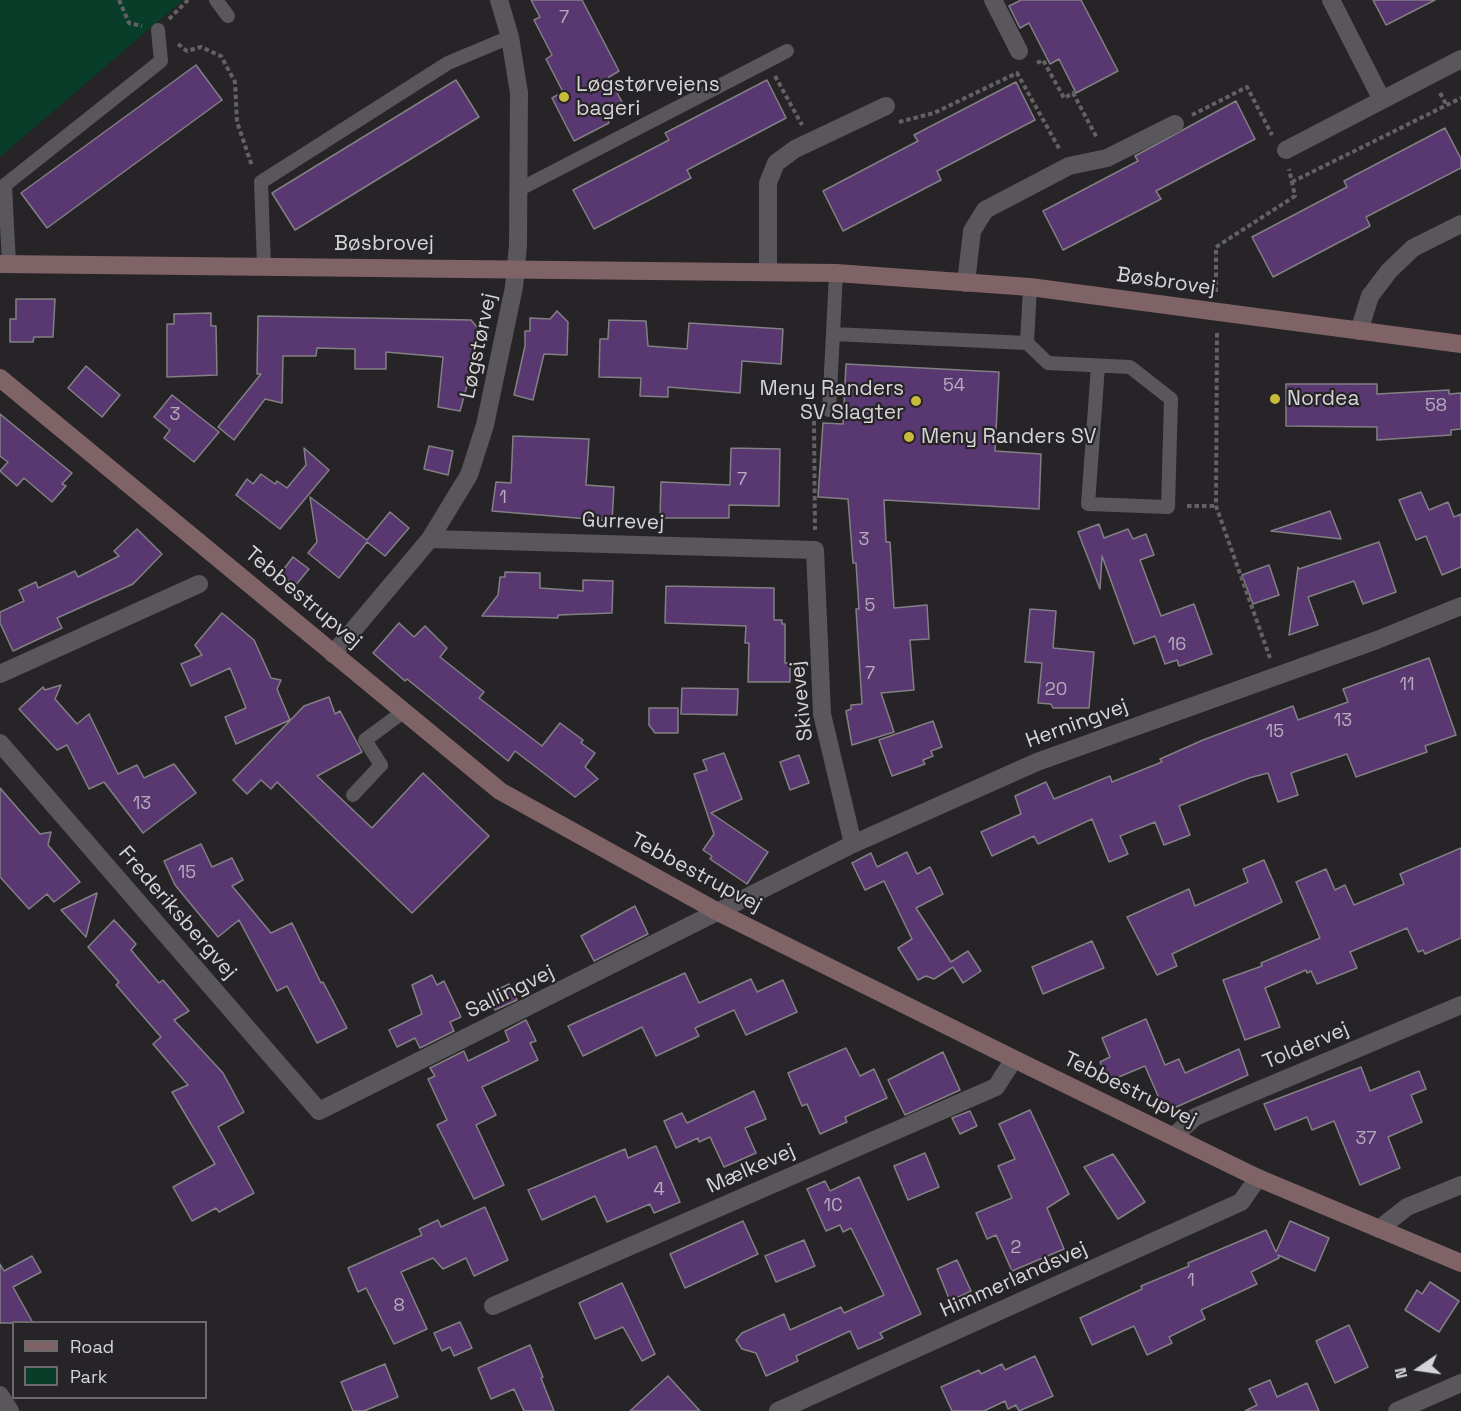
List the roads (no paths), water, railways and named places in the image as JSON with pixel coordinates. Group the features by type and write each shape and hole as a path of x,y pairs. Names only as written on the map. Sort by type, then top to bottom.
{"street":[{"name":"Løgstørvej","path":"333,654 430,539 469,475 485,425 517,268 520,189 519,93 510,37 500,0"},
{"path":"993,0 1019,51"},
{"path":"1331,0 1382,100"},
{"path":"1286,150 1461,59"},
{"path":"768,270 768,183 776,163 811,141 886,106"},
{"path":"966,283 972,231 985,210 1069,166 1107,158 1174,124"},
{"path":"1359,331 1370,296 1389,271 1413,248 1461,224"},
{"name":"Bøsbrovej","path":"4,264 768,270 836,273 1030,287 1461,344"},
{"name":"Tebbestrupvej","path":"0,378 231,566 333,654 500,791 720,913 1014,1059 1258,1178 1461,1263"},
{"name":"Gurrevej","path":"430,539 815,550"},
{"name":"Skivevej","path":"815,550 822,714 853,844"},
{"path":"0,674 199,584"},
{"name":"Herningvej","path":"720,913 853,844 1037,762 1276,676 1461,606"},
{"name":"Frederiksbergvej","path":"0,743 319,1111"},
{"name":"Sallingvej","path":"319,1111 720,913"},
{"name":"Toldervej","path":"1174,1136 1196,1117 1461,1005"},
{"name":"Mælkevej","path":"493,1306 996,1087 1014,1059"},
{"name":"Himmerlandsvej","path":"778,1411 1241,1202 1258,1178"},
{"path":"1379,1229 1407,1207 1461,1185"},
{"path":"1397,1411 1461,1383"},
{"path":"0,1395 10,1411"}],"lane":[{"path":"216,0 228,16"},
{"path":"4,264 5,185 161,61 158,30"},
{"path":"264,266 261,182 448,63 510,37"},
{"path":"520,189 787,51"},
{"path":"829,410 836,273"},
{"path":"1027,343 1030,287"},
{"path":"832,334 1027,343 1048,363 1131,367 1171,399 1168,507 1088,504 1098,366"},
{"path":"353,795 381,765 365,740 403,712"}],"place":[{"name":"Løgstørvejens bageri","path":"564,97"},
{"name":"Nordea","path":"1275,399"},
{"name":"Meny Randers SV Slagter","path":"916,401"},
{"name":"Meny Randers SV","path":"909,437"}]}
